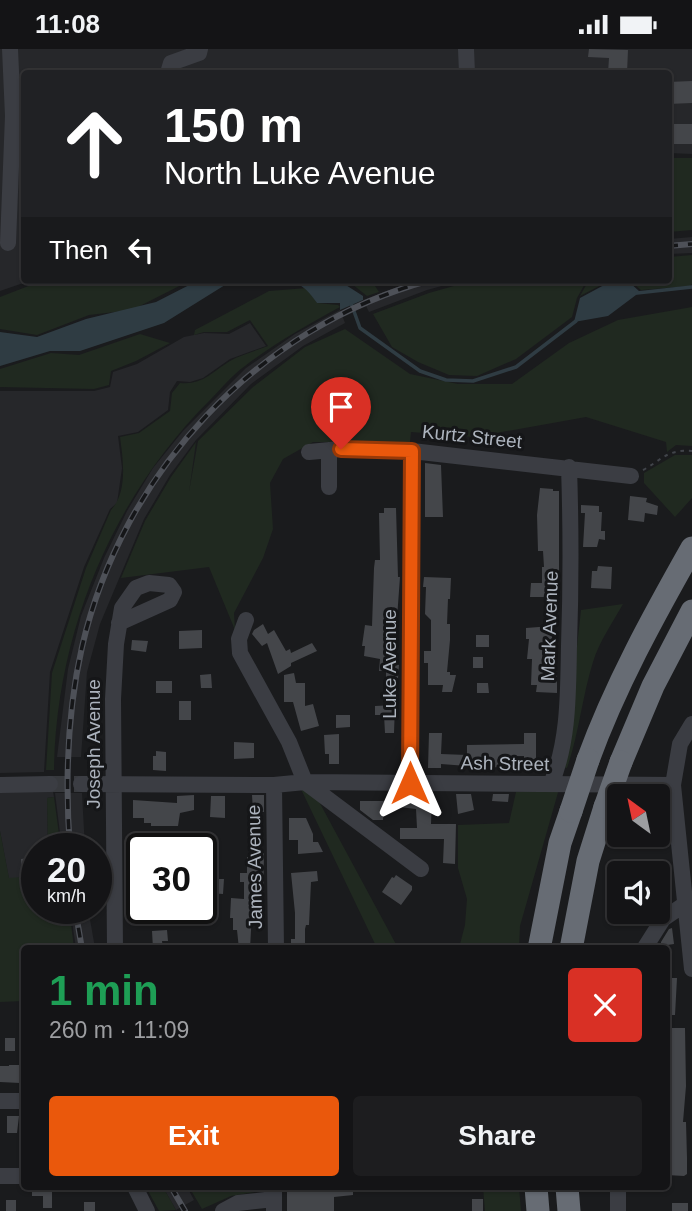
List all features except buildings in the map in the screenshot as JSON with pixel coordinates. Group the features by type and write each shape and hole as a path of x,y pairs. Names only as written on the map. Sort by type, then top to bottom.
{"highway":[{"path":"540,945 560,843 588,760 629,666 692,548"},
{"path":"572,945 588,861 621,762 653,686 692,611"},
{"path":"536,1190 538,1211"},
{"path":"567,1190 569,1211"}],"street":[{"path":"169,70 171,63 199,53 200,49"},
{"path":"466,49 467,70"},
{"path":"4,244 5,192 18,94 7,51"},
{"path":"329,450 329,487"},
{"name":"Kurtz Street","path":"309,452 412,451 634,473"},
{"name":"Luke Avenue","path":"410,783 412,451"},
{"name":"Mark Avenue","path":"551,784 559,765 565,738 569,682 572,561 569,467"},
{"path":"246,620 239,639 240,653 289,742 305,782 421,869"},
{"name":"Joseph Avenue","path":"115,945 113,699 119,623"},
{"path":"692,724 680,744 673,785 692,969"},
{"name":"Ash Street","path":"81,785 274,785 305,782 673,785"},
{"path":"0,785 50,784"},
{"name":"James Avenue","path":"274,785 276,945"},
{"path":"647,945 663,919 685,904"},
{"path":"0,1101 21,1101"},
{"path":"0,1176 21,1176"},
{"path":"136,1190 147,1211"},
{"path":"618,1190 618,1211"},
{"path":"223,1211 237,1203 274,1199"}],"path":[{"path":"634,473 644,470 667,454 680,450 692,451"}],"shaded area":[{"path":"0,49 466,49 466,70 21,70 21,284 0,291"},
{"path":"472,49 692,49 692,154 672,153 672,70 473,70"},
{"path":"672,158 692,158 692,230 672,232"},
{"path":"692,237 692,253 672,254 672,239"},
{"path":"692,255 690,286 641,290 634,284 672,284 672,257"},
{"path":"34,284 183,284 132,310 89,315 37,335 0,329 0,297"},
{"path":"191,284 227,284 164,323 80,351 50,351 0,366 0,332 37,337 86,319 156,302"},
{"path":"297,284 344,284 363,296 363,300 340,310 340,303 317,303"},
{"path":"352,284 374,284 379,292 367,296"},
{"path":"405,284 449,284 369,312 363,300"},
{"path":"461,284 585,284 577,298 572,317 516,359 477,376 449,375 392,347 373,314"},
{"path":"587,284 603,284 580,296"},
{"path":"606,284 631,284 640,292 608,316 574,322 580,298"},
{"path":"307,288 317,303 340,307 280,342 231,377 176,437 145,478 119,523 96,569 79,618 66,667 57,718 54,770 46,770 52,673 86,568 120,494 123,475 120,437 139,433 170,411 172,393 180,383 201,380 235,359 268,346 250,320 227,332 194,335 195,330 269,291"},
{"path":"692,307 692,446 676,445 667,452 666,442 586,417 474,437 411,432 410,442 313,442 283,459 270,483 273,529 263,558 234,613 235,630 209,567 121,578 145,521 196,442 189,492 198,441 253,387 305,347 345,329 410,374 458,384 512,384 569,343 618,320"},
{"path":"340,310 345,323 303,346 251,384 196,440 170,475 144,519 100,624 87,672 81,757 57,757 68,669 81,616 104,558 127,511 153,468 183,431 246,368 295,334"},
{"path":"250,323 266,346 230,359 203,378 190,382 177,381 170,392 168,410 138,432 118,436 122,468 117,503 110,509 84,567 50,672 44,772 0,773 0,391 94,391 110,387 113,372 137,364 184,337 204,333 229,334"},
{"path":"140,334 170,343 111,371 109,385 94,389 0,387 0,369 51,353 79,355"},
{"path":"675,455 692,455 692,498 675,517 644,483 644,473"},
{"path":"623,604 596,655 567,768 561,767 567,737 581,610"},
{"path":"300,787 316,796 396,945 376,945"},
{"path":"559,789 520,926 519,945 460,945 467,899 458,868 458,825 509,823 516,792"},
{"path":"0,791 53,791 54,797 47,798 48,833 21,833 21,878 9,879 0,831"},
{"path":"55,793 82,793 84,833 60,833"},
{"path":"54,797 59,833 48,833 47,798"},
{"path":"0,831 9,878 21,877 21,924 71,924 74,945 21,945 21,1001 0,1002"},
{"path":"72,924 91,924 94,945 76,945"},
{"path":"148,1190 165,1190 176,1210 159,1211"},
{"path":"165,1190 189,1190 194,1200 176,1210"},
{"path":"191,1190 262,1190 231,1196 202,1209"},
{"path":"483,1190 519,1190 521,1211 485,1211"}],"waterway":[{"path":"637,293 692,287"},
{"path":"351,303 360,328 420,371 446,380 473,381 516,367 576,321"}],"tunnel":[{"path":"50,784 81,784"}],"railway":[{"path":"672,246 692,244"},
{"path":"69,833 68,748 82,647 101,583 129,523 164,467 207,415 255,370 309,332 368,302 420,284"},
{"path":"78,924 81,945"},
{"path":"173,1190 185,1211"}],"route":[{"path":"341,449 412,451 410,783"}]}
